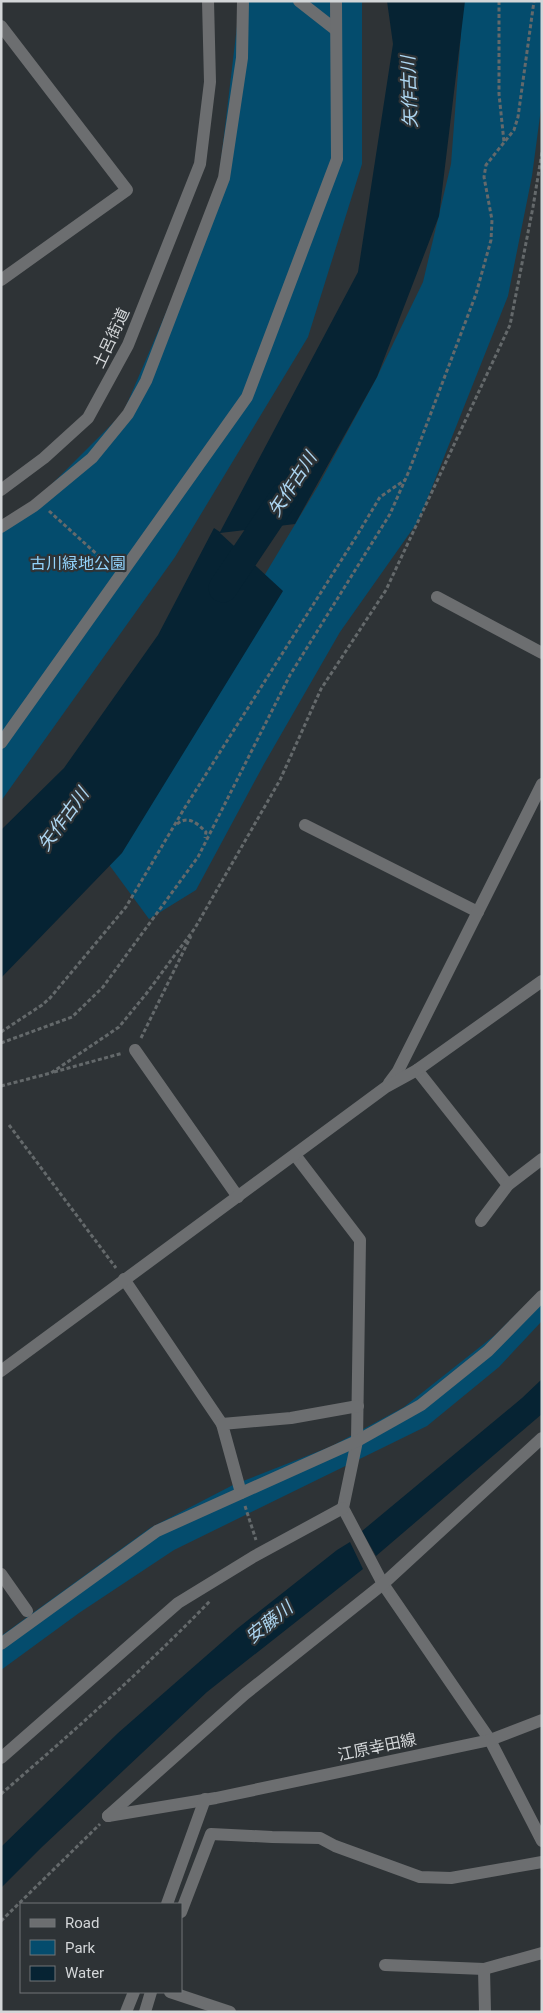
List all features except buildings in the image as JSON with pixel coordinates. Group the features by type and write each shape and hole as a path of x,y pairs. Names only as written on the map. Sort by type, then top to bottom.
{"street":[{"name":"土呂街道","path":"1,490 44,458 88,418 128,345 200,164 210,82 208,1"},
{"path":"1,527 39,502 92,458 128,414 146,381 224,178 242,58 242,1"},
{"path":"299,1 336,30"},
{"path":"1,743 247,398 337,159 336,1"},
{"path":"1,26 127,190 1,280"},
{"path":"437,597 542,653"},
{"path":"386,1087 398,1071 542,784"},
{"path":"305,825 478,912"},
{"path":"1,1371 386,1087 417,1070 542,981"},
{"path":"136,1050 238,1197"},
{"path":"417,1070 508,1185"},
{"path":"295,1155 360,1240 358,1441 343,1508 374,1570 490,1740 542,1841"},
{"path":"481,1221 508,1185 542,1159"},
{"path":"124,1279 222,1424 241,1493"},
{"path":"1,1644 157,1531 358,1441 421,1405 488,1351 542,1296"},
{"path":"222,1424 291,1418 358,1406"},
{"path":"108,1816 245,1694 383,1584 542,1438"},
{"path":"1,1758 178,1603 260,1553 343,1508"},
{"path":"1,1574 27,1611"},
{"name":"江原幸田線","path":"108,1816 211,1798 490,1740 542,1720"},
{"path":"167,1903 211,1798"},
{"path":"182,1909 211,1834 272,1838 320,1838 335,1846 420,1878 451,1878 542,1862"},
{"path":"385,1965 484,1969 542,1953"},
{"path":"484,1969 485,2012"},
{"path":"126,2012 134,1993"},
{"path":"145,2012 151,1993"},
{"path":"173,1993 230,2012"}],"path":[{"path":"499,1 499,94 504,143"},
{"path":"1,1043 72,1017 97,993 198,857 290,675 390,514 405,480 476,294 490,240 492,220 484,178 486,165 514,130 518,117 534,1"},
{"path":"1,1086 136,1050 195,928 280,780 321,689 386,590 510,325 542,152"},
{"path":"1,1032 42,1005 126,908 174,826 380,497 405,480"},
{"path":"39,502 120,575"},
{"path":"174,826 182,820 188,819 194,822 206,832 204,845"},
{"path":"51,1073 119,1027 195,928"},
{"path":"9,1125 124,1279"},
{"path":"241,1493 260,1553"},
{"path":"1,1794 76,1730 171,1641 212,1599"},
{"path":"1,1921 108,1816"}],"green space":[{"name":"古川緑地公園","path":"240,1 362,1 362,164 308,337 175,557 1,801 1,526 33,503 123,413 217,194"},
{"path":"457,1 542,1 542,101 532,176 508,296 419,520 340,632 264,764 196,890 149,919 99,851 318,486 377,377 423,282 451,164 461,33"},
{"path":"542,1289 542,1321 499,1367 427,1426 174,1550 79,1613 1,1670 1,1636 150,1528 233,1485 332,1446 404,1407 495,1335"}],"water":[{"path":"387,1 465,1 439,216 377,377 295,524 220,533 283,591 122,853 1,978 1,830 64,768 158,635 214,528 220,532 358,272 393,44"},
{"path":"542,1379 542,1414 376,1556 362,1531 522,1398"},
{"name":"安藤川","path":"350,1542 363,1569 207,1692 1,1888 1,1847 118,1733 238,1628 337,1550"}],"waterway":[{"name":"矢作古川","path":"223,588 284,497"}]}
